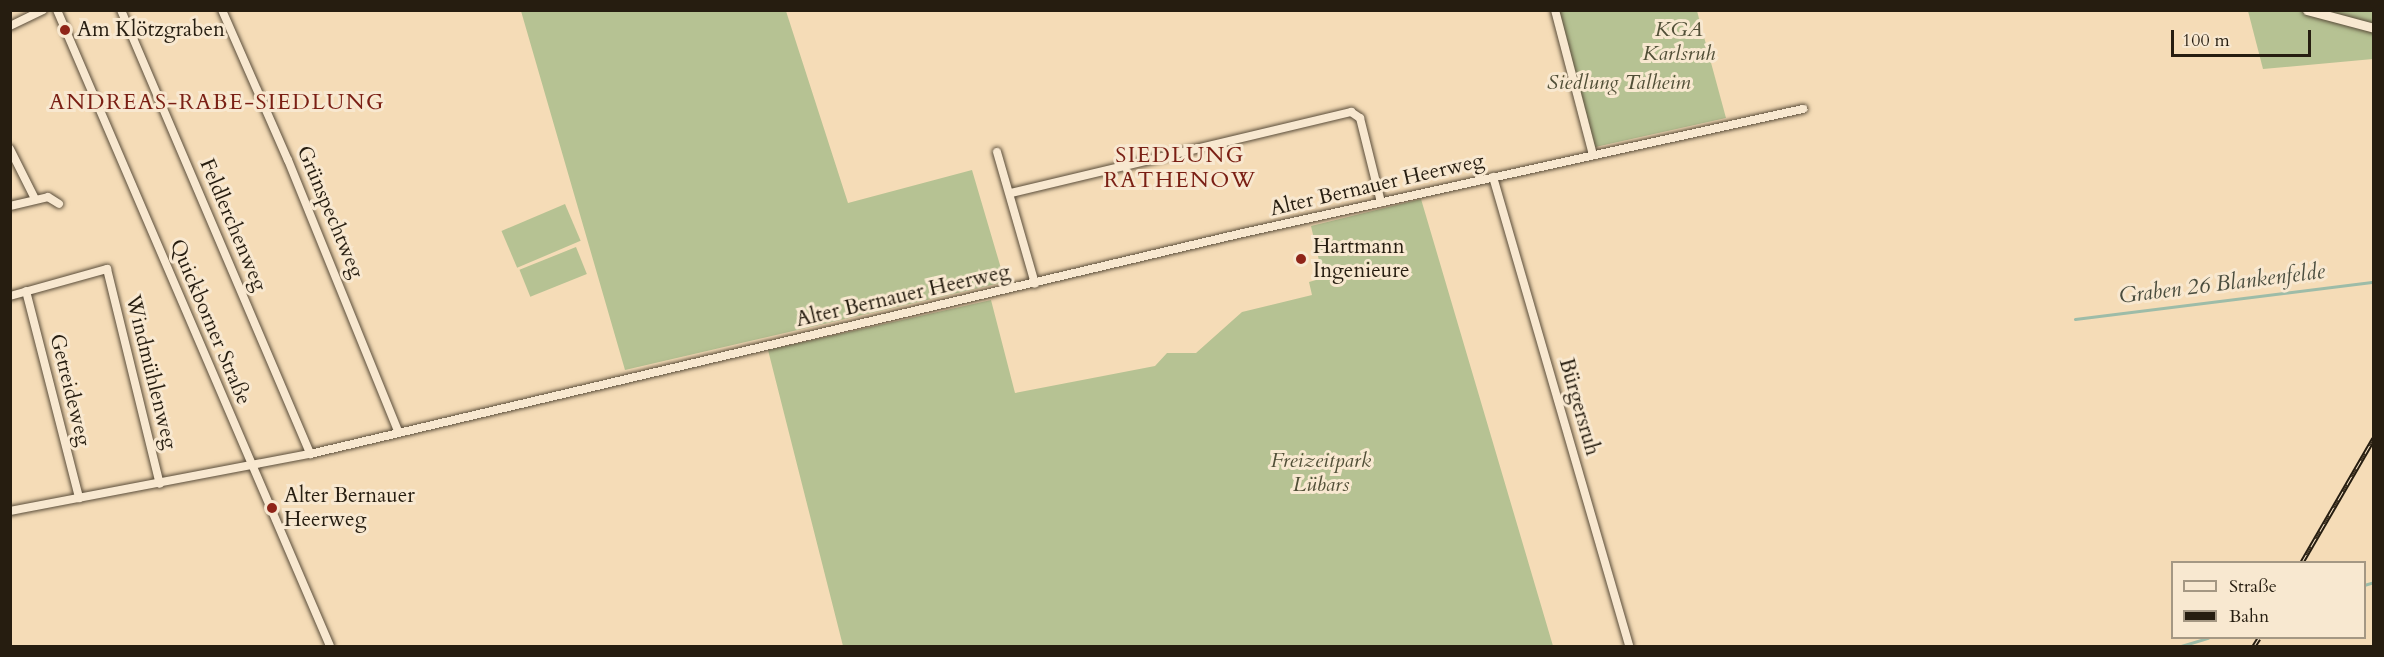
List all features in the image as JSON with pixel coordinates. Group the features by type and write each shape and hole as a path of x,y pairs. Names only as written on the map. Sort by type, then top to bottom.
{"street":[{"path":"10,26 43,10"},
{"name":"Quickborner Straße","path":"57,10 330,646"},
{"name":"Feldlerchenweg","path":"121,10 310,454"},
{"name":"Grünspechtweg","path":"222,10 288,160 398,430"},
{"path":"1555,10 1593,154"},
{"path":"2307,10 2373,28"},
{"name":"Alter Bernauer Heerweg","path":"10,511 310,454 398,430 1381,202 1803,109"},
{"path":"1011,193 1351,112 1360,118 1381,202"},
{"path":"10,149 35,199"},
{"path":"998,152 1035,284"},
{"name":"Bürgersruh","path":"1493,177 1629,646"},
{"path":"10,206 48,197 59,204"},
{"name":"Windmühlenweg","path":"26,291 107,269 160,484"},
{"path":"10,296 26,291"},
{"name":"Getreideweg","path":"26,291 79,498"}],"green space":[{"path":"521,11 786,11 848,203 972,170 1005,282 625,370"},
{"name":"Siedlung Talheim","path":"1553,11 1697,11 1726,118 1591,148"},
{"path":"2248,11 2373,11 2373,59 2263,69"},
{"name":"Freizeitpark Lübars","path":"1421,199 1553,646 843,646 768,350 991,300 1015,393 1155,366 1167,353 1196,353 1242,312 1312,295 1309,282 1323,278 1311,226"},
{"path":"565,204 581,241 517,268 501,231"},
{"path":"576,247 587,274 530,297 519,270"}],"waterway":[{"name":"Graben 26 Blankenfelde","path":"2075,319 2374,282"},
{"path":"2366,584 2374,582"},
{"path":"2181,646 2205,639"}],"railway":[{"path":"2303,561 2374,438"},
{"path":"2254,646 2258,639"}],"place":[{"name":"Am Klötzgraben","path":"65,30"},
{"name":"Hartmann Ingenieure","path":"1301,259"},
{"name":"Alter Bernauer Heerweg","path":"272,508"}],"district":[{"name":"ANDREAS-RABE-SIEDLUNG","path":"217,103"},
{"name":"SIEDLUNG RATHENOW","path":"1180,168"}],"park label":[{"name":"KGA Karlsruh","path":"1679,42"}]}
